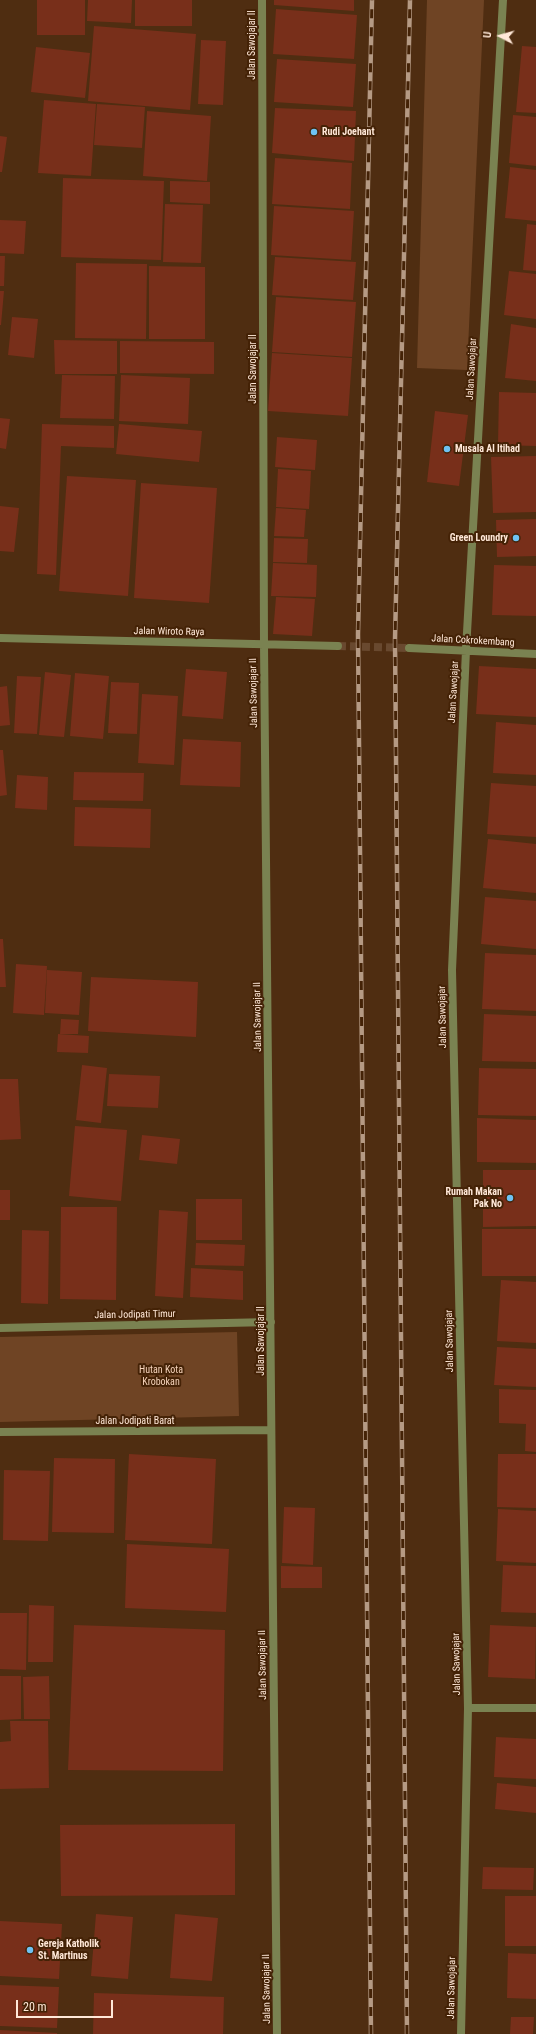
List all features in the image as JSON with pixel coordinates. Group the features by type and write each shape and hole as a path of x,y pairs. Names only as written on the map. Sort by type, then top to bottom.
{"street":[{"name":"Jalan Sawojajar II","path":"262,0 264,645 271,1322 270,1430 277,2034"},
{"name":"Jalan Sawojajar","path":"461,2034 468,1708 452,970 466,650 503,0"},
{"name":"Jalan Wiroto Raya","path":"0,638 338,646"},
{"name":"Jalan Cokrokembang","path":"409,648 536,654"},
{"name":"Jalan Jodipati Timur","path":"0,1328 271,1322"},
{"name":"Jalan Jodipati Barat","path":"0,1432 270,1430"},
{"path":"468,1708 536,1708"}],"green space":[{"path":"427,0 484,0 467,370 417,368"},
{"name":"Hutan Kota Krobokan","path":"237,1332 239,1416 0,1422 0,1337"}],"building":[{"path":"37,0 85,0 85,35 37,35"},
{"path":"88,0 132,0 131,23 87,21"},
{"path":"135,0 192,0 192,26 135,26"},
{"path":"274,0 354,0 354,11 274,5"},
{"path":"276,9 357,15 354,59 273,54"},
{"path":"94,26 196,34 190,110 88,101"},
{"path":"201,40 226,41 223,105 198,104"},
{"path":"522,46 536,47 536,113 516,112"},
{"path":"36,47 90,53 85,98 31,92"},
{"path":"277,59 356,64 353,107 274,102"},
{"path":"44,100 96,104 91,176 38,173"},
{"path":"97,104 145,107 142,148 94,145"},
{"name":"Rudi Joehant","path":"275,108 356,111 354,161 272,153"},
{"path":"147,111 211,116 207,181 143,176"},
{"path":"513,115 536,117 536,166 509,163"},
{"path":"0,136 7,137 2,172 0,172"},
{"path":"275,158 352,163 350,209 272,204"},
{"path":"510,167 536,170 536,221 505,218"},
{"path":"63,178 164,181 161,260 61,257"},
{"path":"170,181 210,182 210,204 170,202"},
{"path":"165,204 203,205 201,263 163,262"},
{"path":"274,206 354,211 351,260 271,255"},
{"path":"0,220 26,221 24,254 0,253"},
{"path":"527,224 536,225 536,271 523,270"},
{"path":"0,256 5,256 4,286 0,286"},
{"path":"275,257 356,262 353,300 272,295"},
{"path":"76,263 147,264 146,339 75,338"},
{"path":"149,266 205,267 205,339 149,339"},
{"path":"509,271 536,274 536,319 504,315"},
{"path":"0,291 4,291 1,325 0,325"},
{"path":"276,297 356,302 352,357 272,352"},
{"path":"12,317 38,319 34,358 8,355"},
{"path":"511,324 536,328 536,381 505,378"},
{"path":"54,340 117,341 117,374 55,374"},
{"path":"120,341 214,342 214,374 120,373"},
{"path":"272,353 352,358 348,416 268,411"},
{"path":"62,375 115,376 114,419 60,418"},
{"path":"121,375 190,378 188,424 119,421"},
{"path":"499,392 536,393 536,446 498,445"},
{"name":"Musala Al Itihad","path":"435,411 468,415 459,486 427,482"},
{"path":"0,418 10,419 6,449 0,448"},
{"path":"42,424 114,426 114,448 61,446 56,575 37,574"},
{"path":"119,424 202,431 199,462 116,454"},
{"path":"277,437 317,440 315,470 275,467"},
{"path":"536,456 536,512 493,513 491,457"},
{"path":"278,469 311,471 309,509 276,507"},
{"path":"67,476 136,480 128,596 59,591"},
{"path":"141,483 217,488 209,603 134,598"},
{"path":"0,506 19,508 14,552 0,551"},
{"path":"276,508 306,510 304,537 274,536"},
{"name":"Green Loundry","path":"536,519 536,556 497,557 496,520"},
{"path":"274,538 308,539 307,563 273,562"},
{"path":"273,563 317,565 316,597 271,596"},
{"path":"494,565 536,566 536,616 492,615"},
{"path":"276,597 315,599 312,636 273,634"},
{"path":"479,666 536,669 536,717 476,714"},
{"path":"186,669 227,672 223,719 182,716"},
{"path":"45,672 71,675 64,737 39,735"},
{"path":"75,673 109,676 103,739 70,736"},
{"path":"17,676 41,677 37,734 14,733"},
{"path":"111,682 139,683 137,734 108,733"},
{"path":"7,686 10,725 0,726 0,687"},
{"path":"142,694 178,696 174,765 138,763"},
{"path":"496,722 536,725 536,775 493,773"},
{"path":"183,739 241,742 240,787 180,785"},
{"path":"0,750 3,750 7,795 0,796"},
{"path":"74,772 144,773 143,801 73,800"},
{"path":"17,775 48,777 47,810 15,808"},
{"path":"491,783 536,786 536,837 487,834"},
{"path":"75,807 151,809 150,848 74,846"},
{"path":"488,839 536,844 536,893 483,888"},
{"path":"485,897 536,901 536,949 481,944"},
{"path":"0,939 3,939 6,987 0,987"},
{"path":"485,953 536,955 536,1011 482,1009"},
{"path":"16,964 47,966 44,1015 13,1013"},
{"path":"47,970 82,972 79,1015 45,1013"},
{"path":"91,977 198,982 196,1037 88,1031"},
{"path":"484,1014 536,1016 536,1062 482,1061"},
{"path":"61,1019 79,1020 78,1034 60,1034"},
{"path":"58,1034 89,1036 88,1053 57,1052"},
{"path":"82,1065 107,1068 101,1123 76,1120"},
{"path":"479,1068 536,1069 536,1116 478,1115"},
{"path":"109,1074 160,1076 158,1108 107,1106"},
{"path":"0,1079 18,1079 21,1139 0,1140"},
{"path":"477,1118 536,1120 536,1163 477,1162"},
{"path":"75,1126 127,1130 121,1201 69,1196"},
{"path":"142,1135 180,1139 177,1164 139,1160"},
{"name":"Rumah Makan Pak No","path":"483,1170 536,1170 536,1226 483,1227"},
{"path":"0,1190 10,1190 10,1220 0,1220"},
{"path":"196,1199 242,1199 242,1240 196,1240"},
{"path":"61,1207 117,1207 116,1300 60,1299"},
{"path":"159,1210 188,1212 183,1298 155,1296"},
{"path":"482,1229 536,1229 536,1276 482,1276"},
{"path":"22,1230 49,1231 48,1304 21,1303"},
{"path":"196,1243 245,1245 244,1266 195,1265"},
{"path":"191,1268 243,1271 243,1300 190,1297"},
{"path":"501,1280 536,1282 536,1343 497,1341"},
{"path":"497,1347 536,1349 536,1387 494,1385"},
{"path":"499,1389 536,1390 536,1452 525,1451 526,1424 499,1423"},
{"path":"129,1454 216,1459 212,1544 125,1540"},
{"path":"498,1454 536,1454 536,1508 497,1507"},
{"path":"54,1458 115,1459 114,1533 52,1532"},
{"path":"4,1470 50,1471 48,1541 3,1540"},
{"path":"284,1507 315,1508 313,1565 282,1563"},
{"path":"498,1509 536,1511 536,1563 496,1561"},
{"path":"127,1544 229,1549 226,1612 125,1608"},
{"path":"503,1565 536,1566 536,1613 501,1612"},
{"path":"281,1566 322,1567 322,1588 281,1588"},
{"path":"29,1605 54,1606 53,1662 28,1662"},
{"path":"0,1613 27,1613 26,1670 0,1669"},
{"path":"74,1625 225,1630 223,1771 68,1770"},
{"path":"490,1625 536,1627 535,1679 488,1677"},
{"path":"0,1676 21,1676 21,1719 0,1720"},
{"path":"49,1676 50,1719 24,1719 23,1677"},
{"path":"10,1721 48,1721 49,1788 0,1789 0,1742 11,1741"},
{"path":"496,1737 536,1739 536,1779 494,1777"},
{"path":"497,1783 536,1787 536,1813 495,1809"},
{"path":"235,1824 235,1895 61,1896 60,1825"},
{"path":"483,1867 534,1868 533,1890 482,1889"},
{"path":"505,1896 536,1896 536,1946 505,1946"},
{"path":"96,1914 133,1917 128,1979 91,1976"},
{"path":"175,1914 218,1918 212,1981 170,1978"},
{"name":"Gereja Katholik St. Martinus","path":"0,1921 62,1924 59,1979 0,1976"},
{"path":"508,1953 536,1954 536,1999 507,1998"},
{"path":"0,1985 59,1987 57,2028 0,2026"},
{"path":"94,1993 224,1997 223,2034 93,2034"},
{"path":"511,2017 534,2017 533,2034 510,2034"},
{"path":"0,2030 57,2033 57,2034 0,2034"}],"tunnel":[{"path":"338,646 409,648"}],"railway":[{"path":"371,2034 358,634 372,0"},
{"path":"407,2034 395,639 410,0"}],"place":[{"name":"Rudi Joehant","path":"314,132"},
{"name":"Musala Al Itihad","path":"447,449"},
{"name":"Green Loundry","path":"516,538"},
{"name":"Rumah Makan Pak No","path":"510,1198"},
{"name":"Gereja Katholik St. Martinus","path":"30,1950"}]}
